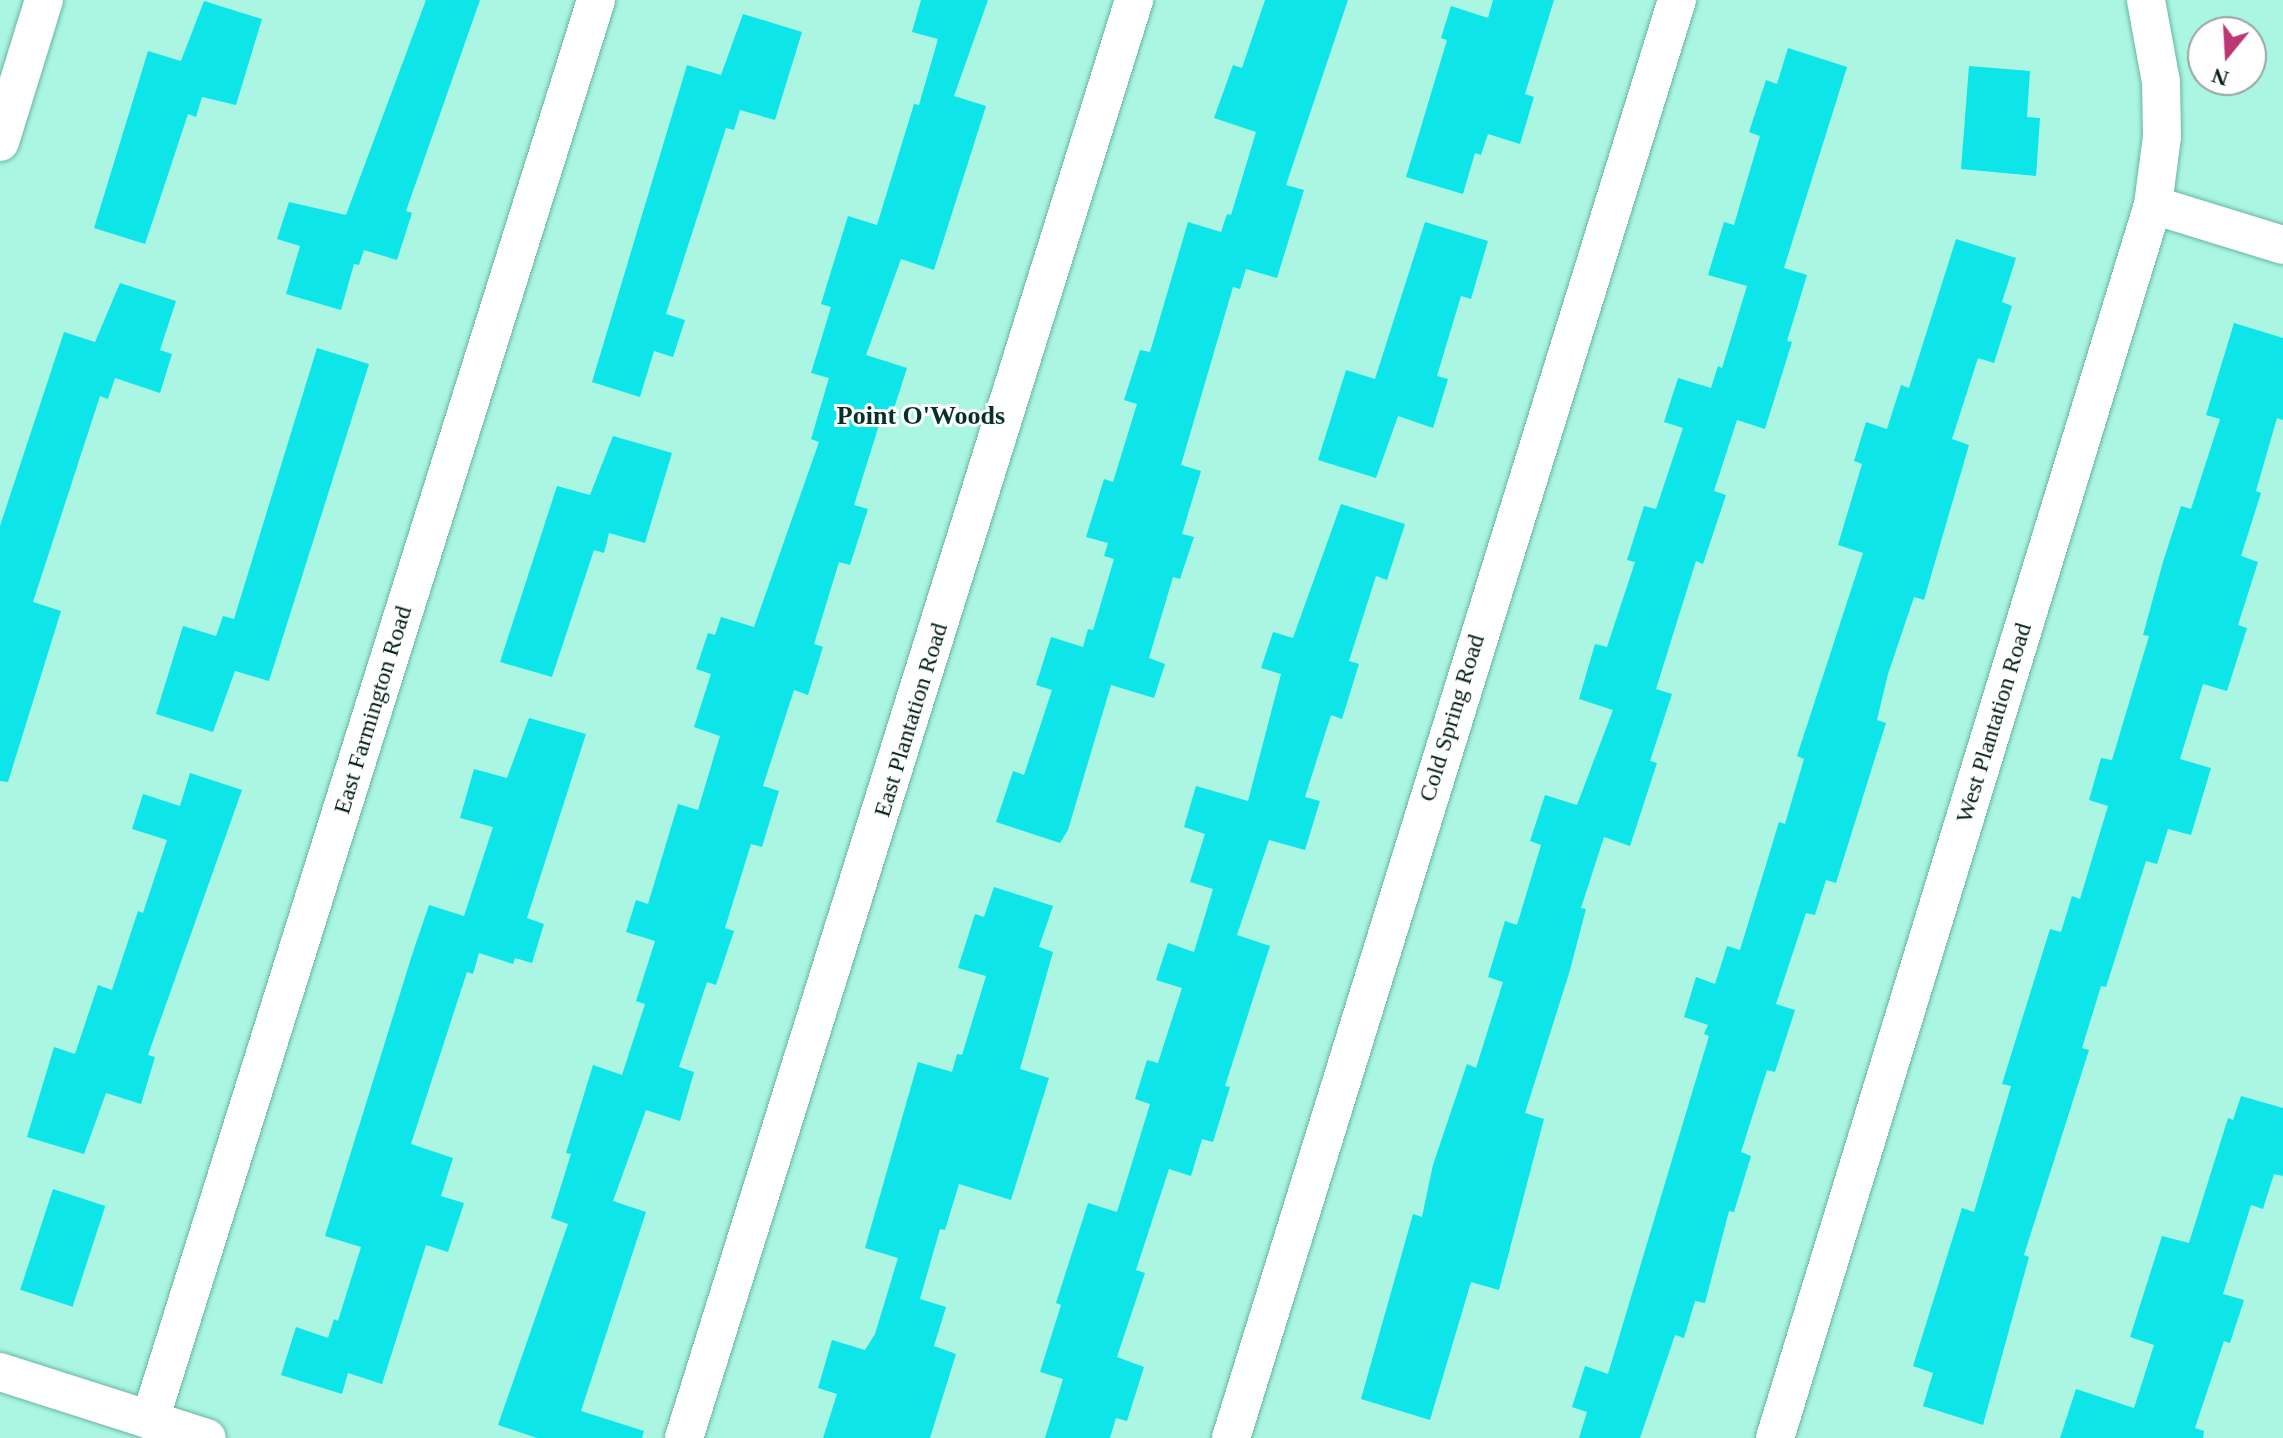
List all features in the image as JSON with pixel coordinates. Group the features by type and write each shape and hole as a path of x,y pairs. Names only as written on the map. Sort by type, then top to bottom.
{"street":[{"path":"0,142 44,0"},
{"name":"East Farmington Road","path":"150,1420 596,0"},
{"name":"East Plantation Road","path":"684,1438 1134,0"},
{"name":"Cold Spring Road","path":"1231,1438 1677,0"},
{"name":"West Plantation Road","path":"1775,1438 2153,205 2162,137 2161,82 2146,0"},
{"path":"2153,205 2283,245"},
{"path":"0,1372 207,1438"}],"building":[{"path":"426,0 480,0 406,211 412,213 397,260 364,250 359,265 354,264 341,310 286,294 300,246 277,239 289,202 346,215"},
{"path":"921,0 988,0 954,96 986,106 934,270 901,259 866,355 907,368 889,424 880,422 854,505 868,509 850,565 839,562 814,644 823,647 808,695 794,690 763,786 779,791 762,847 751,844 725,928 734,931 716,985 707,982 679,1067 694,1072 680,1121 646,1110 613,1201 646,1212 581,1411 644,1431 642,1438 537,1438 498,1425 568,1224 551,1218 571,1154 566,1153 593,1065 622,1075 645,1004 636,1001 655,941 626,932 636,900 648,904 678,804 698,810 720,736 694,727 711,674 696,669 708,633 715,635 721,617 754,627 819,442 811,439 829,378 811,373 831,307 821,304 848,216 877,225 914,104 919,105 938,39 912,32"},
{"path":"1265,0 1348,0 1286,185 1304,190 1277,278 1246,269 1240,289 1233,287 1181,465 1201,471 1182,534 1194,537 1180,579 1173,577 1149,658 1165,664 1154,698 1111,685 1068,830 1060,843 996,822 1013,771 1024,775 1052,690 1036,685 1051,637 1083,647 1088,629 1093,630 1114,559 1104,556 1108,543 1086,537 1104,479 1113,482 1137,404 1124,400 1140,350 1150,352 1188,222 1221,232 1227,214 1231,215 1256,132 1214,118 1233,65 1242,68"},
{"path":"1493,0 1554,0 1525,94 1534,97 1520,144 1488,134 1481,155 1475,153 1463,194 1406,177 1447,40 1441,38 1451,6 1488,18"},
{"path":"204,1 262,19 236,105 202,97 196,117 188,114 145,244 94,228 148,51 181,61"},
{"path":"743,14 802,32 775,120 740,110 734,130 726,128 666,314 685,320 673,357 654,351 640,397 592,382 687,65 721,75"},
{"path":"1788,48 1847,67 1784,268 1807,275 1787,341 1792,342 1765,429 1737,420 1714,491 1726,495 1703,564 1696,561 1656,689 1672,694 1650,761 1657,763 1630,846 1604,837 1581,908 1586,909 1570,970 1525,1113 1544,1119 1499,1290 1471,1282 1430,1420 1361,1399 1413,1214 1422,1217 1433,1165 1467,1064 1476,1068 1503,982 1488,977 1505,921 1517,925 1541,845 1530,841 1545,795 1577,805 1613,710 1579,699 1595,644 1607,647 1635,562 1627,560 1644,506 1656,509 1683,428 1664,422 1678,378 1711,388 1718,366 1722,368 1747,286 1708,275 1724,222 1734,225 1760,136 1749,132 1766,80 1777,84"},
{"path":"1969,66 2030,71 2027,117 2040,118 2036,176 1961,169"},
{"path":"1425,222 1488,241 1471,299 1461,296 1437,376 1448,379 1433,428 1398,416 1376,478 1318,460 1346,370 1375,379"},
{"path":"1956,239 2016,258 2002,302 2012,306 1994,363 1978,358 1952,439 1969,445 1924,600 1914,597 1888,674 1877,720 1886,723 1836,883 1826,880 1815,915 1806,913 1776,1004 1795,1010 1775,1072 1767,1070 1741,1152 1751,1156 1734,1212 1729,1211 1705,1303 1695,1301 1684,1338 1675,1335 1640,1438 1579,1438 1587,1412 1572,1407 1585,1366 1608,1374 1709,1036 1704,1034 1708,1025 1684,1017 1696,977 1715,984 1727,946 1740,950 1779,822 1785,824 1804,759 1797,756 1863,553 1838,545 1862,464 1854,461 1866,422 1887,429 1901,385 1909,388"},
{"path":"120,283 176,301 160,350 172,354 160,393 115,378 108,399 100,396 33,602 61,611 8,782 0,781 0,526 64,332 95,342"},
{"path":"2234,323 2283,338 2283,420 2277,418 2256,491 2261,493 2241,556 2258,562 2238,625 2247,628 2227,691 2203,684 2180,759 2211,768 2191,835 2168,829 2157,864 2146,861 2106,987 2101,986 2082,1048 2089,1050 2024,1255 2029,1257 1983,1425 1923,1406 1933,1373 1913,1366 1962,1208 1974,1212 2011,1086 2002,1084 2050,929 2061,932 2072,896 2080,899 2108,806 2089,800 2101,758 2112,760 2149,636 2143,635 2163,562 2181,506 2191,509 2220,419 2206,415"},
{"path":"317,348 369,364 269,681 235,671 213,732 156,714 183,626 216,636 223,616 234,619"},
{"path":"613,436 672,453 645,543 609,533 604,553 594,550 552,677 500,662 557,486 590,495"},
{"path":"1341,504 1405,524 1387,580 1376,576 1349,661 1359,664 1342,719 1331,715 1305,797 1320,801 1305,850 1269,840 1237,935 1270,946 1225,1086 1230,1087 1213,1142 1202,1139 1191,1176 1169,1169 1136,1270 1145,1273 1117,1357 1144,1367 1127,1421 1116,1418 1110,1438 1045,1438 1063,1379 1040,1372 1061,1305 1056,1303 1088,1203 1117,1212 1150,1104 1135,1099 1147,1060 1158,1063 1182,988 1156,980 1168,943 1194,952 1213,889 1190,882 1205,834 1184,827 1196,786 1248,801 1281,674 1261,668 1273,632 1293,638"},
{"path":"529,718 586,734 527,918 544,924 532,963 515,958 513,964 479,953 473,974 467,972 411,1144 453,1158 441,1196 464,1203 448,1252 426,1245 382,1384 348,1373 342,1394 281,1375 296,1327 328,1338 334,1319 338,1321 361,1247 325,1236 412,955 429,905 464,916 493,827 460,818 474,769 507,778"},
{"path":"190,773 242,790 148,1055 155,1057 141,1104 106,1093 84,1154 27,1137 54,1047 75,1054 98,985 112,990 138,911 143,913 167,840 132,829 143,794 180,806"},
{"path":"994,887 1053,906 1039,947 1053,952 1020,1069 1049,1078 1011,1200 959,1184 945,1230 940,1229 920,1299 946,1307 934,1346 956,1354 930,1438 823,1438 837,1394 818,1388 832,1340 865,1350 875,1334 898,1258 865,1248 918,1062 952,1072 957,1054 962,1055 986,976 958,968 975,914 984,917"},
{"path":"2241,1096 2283,1108 2283,1176 2274,1174 2263,1209 2251,1205 2223,1294 2244,1300 2230,1343 2224,1341 2195,1428 2204,1431 2203,1438 2060,1438 2076,1389 2134,1408 2154,1345 2130,1337 2162,1236 2189,1243 2228,1118 2233,1120"},
{"path":"53,1189 105,1206 73,1307 20,1290"}],"district":[{"name":"Point O'Woods","path":"921,416"}]}
